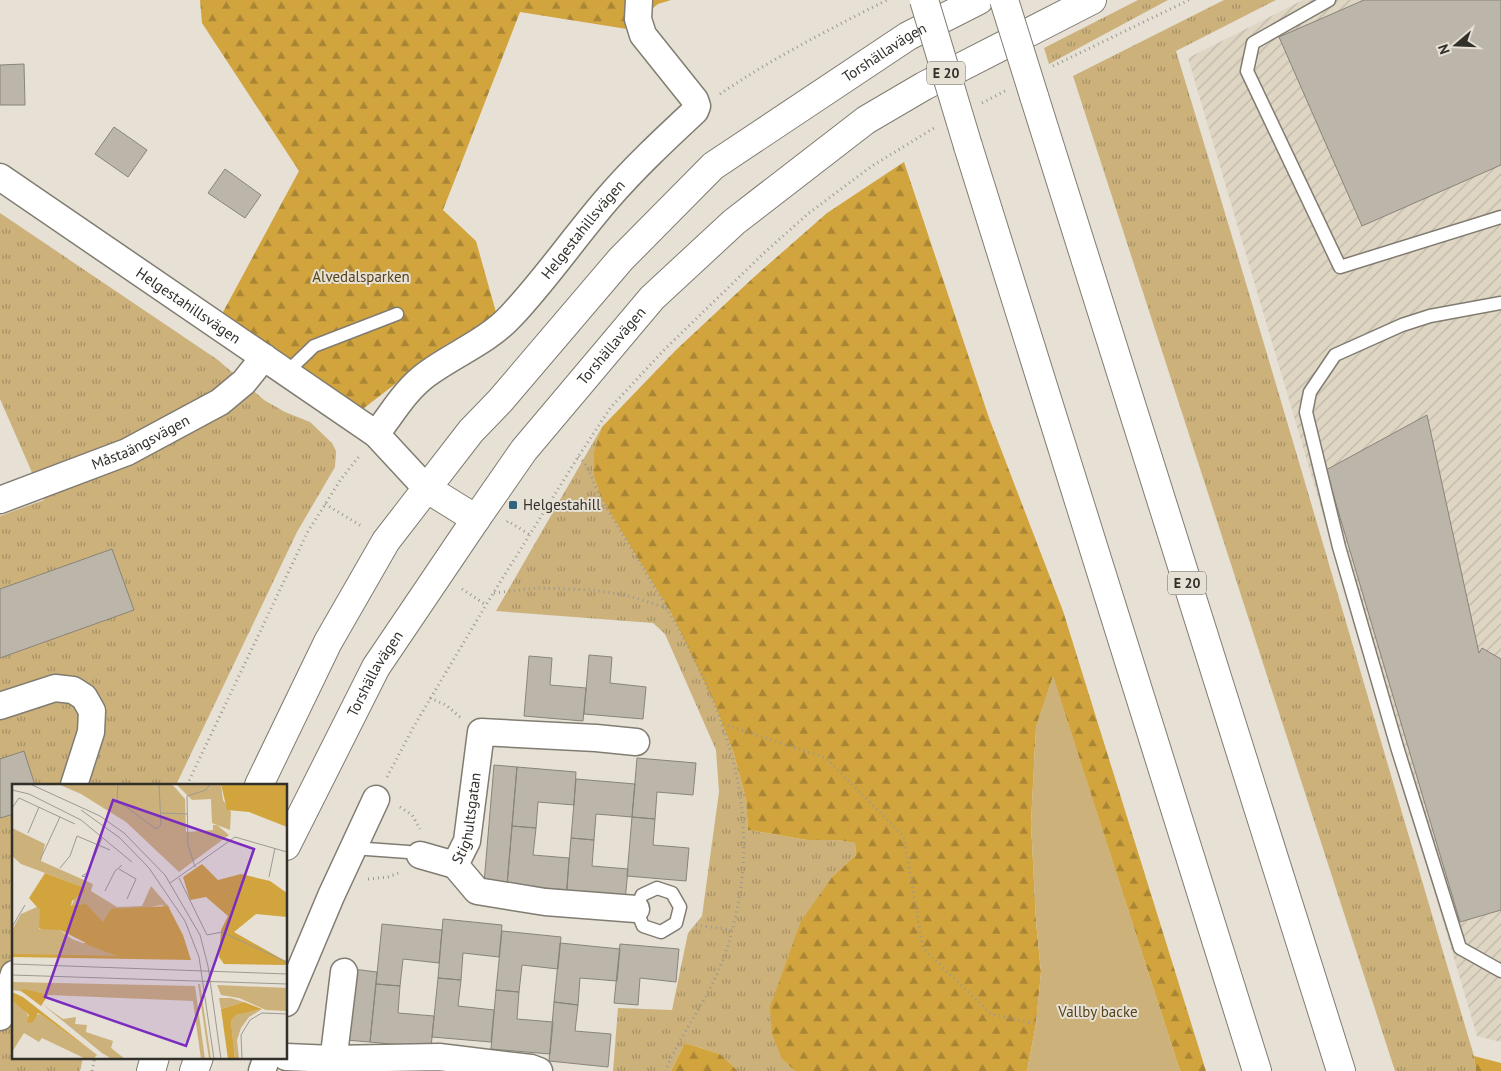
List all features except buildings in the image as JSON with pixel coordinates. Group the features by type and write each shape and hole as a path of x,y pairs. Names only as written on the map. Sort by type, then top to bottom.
{"main road":[{"name":"E 20","path":"924,0 1258,1071"},
{"name":"Torshällavägen","path":"260,784 328,642 386,541 471,431 500,401 621,259 713,166 908,36 979,0"},
{"name":"E 20","path":"1004,0 1022,92 1341,1071"},
{"name":"Torshällavägen","path":"288,842 376,667 524,450 652,298 734,222 866,120 924,86 1092,0"},
{"path":"426,488 476,519"},
{"path":"151,1071 155,1058"},
{"path":"194,1071 199,1058"}],"street":[{"path":"639,0 638,19 643,35 694,100 697,106 695,111"},
{"name":"Helgestahillsvägen","path":"376,434 401,399 416,382 477,342 509,318 535,289 609,196 651,152 695,111"},
{"name":"Helgestahillsvägen","path":"0,177 376,434 426,488"},
{"name":"Måstaängsvägen","path":"0,500 127,452 220,402 244,382 264,357"},
{"path":"0,706 55,688 73,690 84,697 92,711 91,732 74,784"},
{"path":"480,732 558,735 636,742"},
{"name":"Stighultsgatan","path":"480,732 468,841 455,865 477,891 545,902 636,909"},
{"path":"288,998 376,799"},
{"path":"420,855 455,865"},
{"path":"332,1065 344,972"},
{"path":"0,1017 12,980"},
{"path":"288,1057 332,1065 439,1057 531,1068 539,1071"},
{"path":"262,1071 267,1058"}],"lane":[{"path":"1330,0 1253,42 1248,71 1340,267 1501,217"},
{"path":"1501,303 1430,316 1402,325 1335,355 1310,392 1306,412 1339,547 1397,747 1460,948 1501,971"},
{"path":"286,373 314,346 397,314"},
{"path":"353,848 408,852 420,855"},
{"path":"657,888 672,893 680,907 676,922 661,932 643,926 636,909 642,895 657,888"}],"path":[{"path":"695,111 742,80 816,36 887,0"},
{"path":"1045,70 1189,0"},
{"path":"976,106 1022,92"},
{"path":"376,799 430,698 578,457 612,407 665,349 765,252 810,213 841,188 917,137 942,124"},
{"path":"187,784 307,533 341,478 376,434"},
{"path":"578,457 587,465 601,498 680,629 703,675 723,724 739,781 744,816 744,861 739,900 732,930 722,963 705,998 675,1049 666,1071"},
{"path":"325,504 369,531"},
{"path":"508,521 530,535"},
{"path":"460,588 486,605"},
{"path":"494,593 538,588 593,590 630,596 667,608"},
{"path":"430,698 446,705 480,732"},
{"path":"723,724 826,758 904,837 923,948 991,1014 1036,1024"},
{"path":"676,922 732,930"},
{"path":"92,1071 95,1058"}],"shaded area":[{"path":"1303,0 1501,0 1501,1042 1477,1036 1188,58"}],"green space":[{"name":"Alvedalsparken","path":"200,0 671,0 658,4 627,29 520,12 443,210 476,241 497,316 444,346 359,412 222,314 299,171 202,23"},
{"path":"1138,0 1168,0 1049,64 1044,48"},
{"path":"1224,0 1276,0 1176,51 1252,302 1474,1056 1476,1071 1395,1071 1073,76"},
{"path":"904,162 989,418 1063,611 1206,1071 1180,1071 1053,677 1036,727 1031,823 1036,921 1041,972 1036,1024 1027,1071 795,1071 782,1059 772,1034 770,1007 801,921 833,876 856,855 855,843 838,840 807,840 748,830 746,799 733,751 714,703 671,613 601,498 594,477 594,450 602,427 676,350 753,278 827,213"},
{"path":"0,213 218,360 264,400 285,412 310,422 332,443 336,451 335,467 297,532 176,784 12,784 12,1058 83,1058 80,1071 0,1071 0,516 44,500 0,399"},
{"path":"602,427 594,450 594,477 601,498 671,613 714,703 733,751 746,799 748,830 807,840 838,840 855,843 856,855 833,876 782,1059 795,1071 738,1071 720,1054 685,1043 671,1071 613,1071 618,1008 672,1010 688,933 702,916 719,792 716,750 665,634 653,623 496,611"},
{"name":"Vallby backe","path":"1053,676 1180,1071 1027,1071 1036,1024 1041,972 1036,921 1031,823 1036,727"},
{"path":"685,1043 720,1054 738,1071 671,1071"},
{"path":"1474,1056 1501,1063 1501,1071 1476,1071"}],"place":[{"name":"Helgestahill","path":"513,505"}]}
